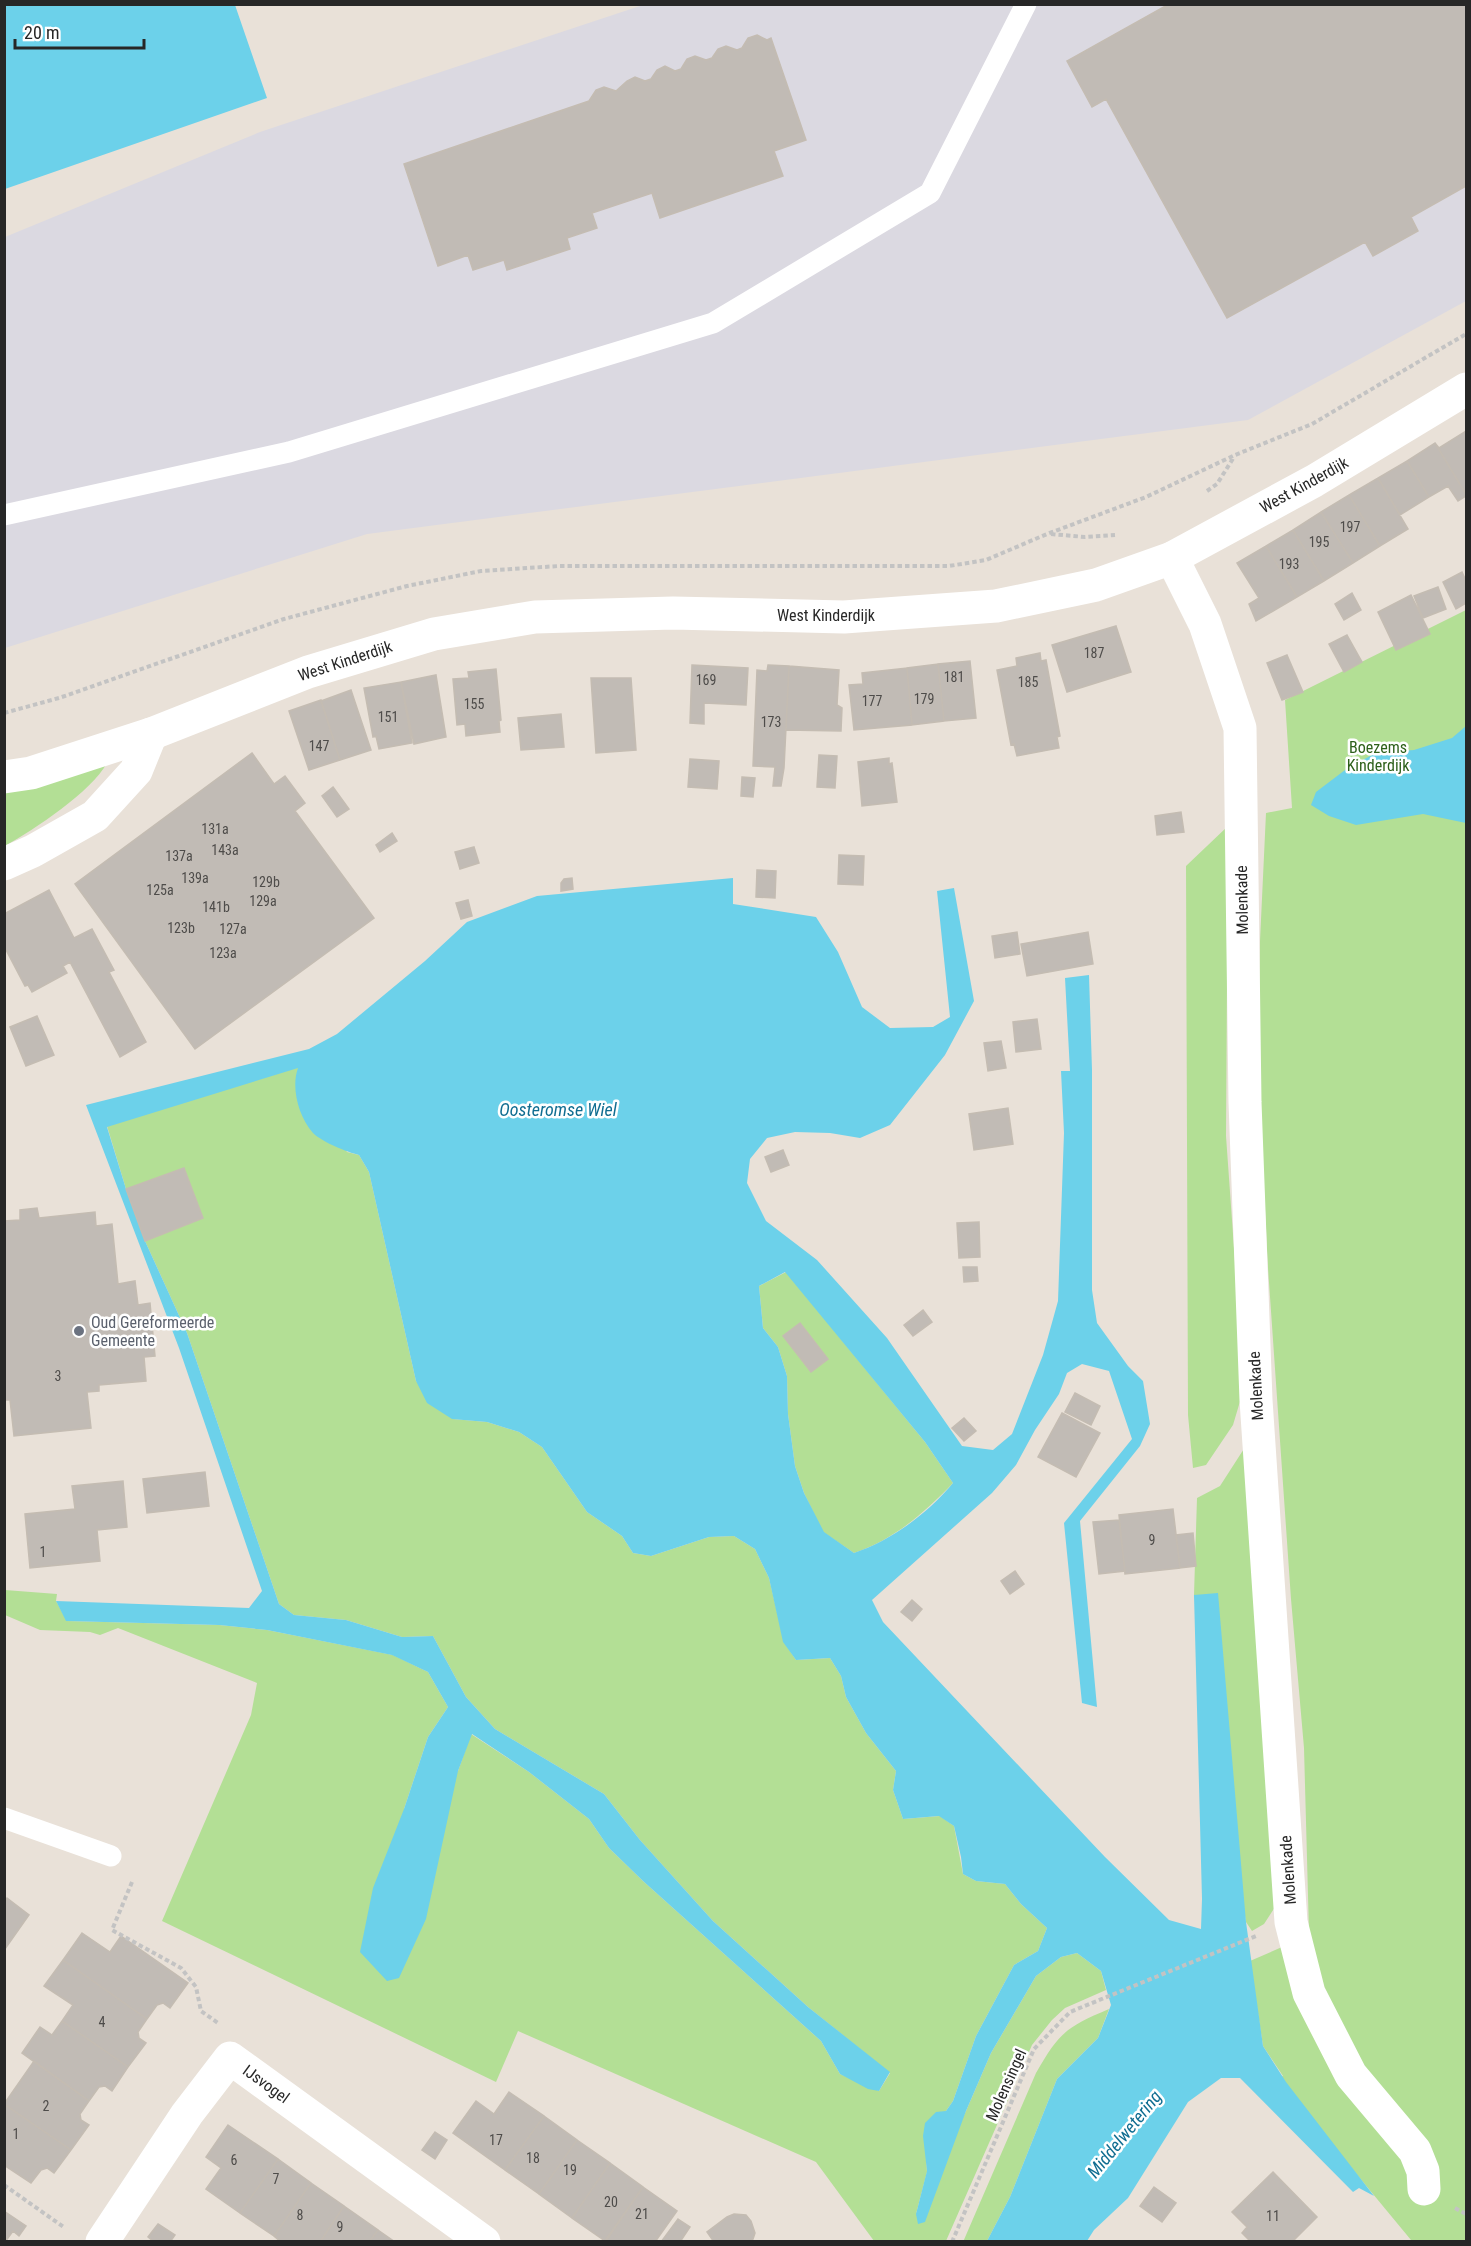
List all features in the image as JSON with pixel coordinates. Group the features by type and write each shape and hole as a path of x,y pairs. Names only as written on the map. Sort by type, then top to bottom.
{"street":[{"name":"West Kinderdijk","path":"4,777 31,772 151,734 308,672 434,634 535,617 673,613 843,617 996,606 1096,585 1172,558 1314,481 1467,389"},
{"name":"Molenkade","path":"1172,558 1205,624 1240,728 1245,1090 1256,1400 1291,1922 1309,1993 1351,2075 1415,2151 1423,2171 1424,2189"},
{"path":"4,864 33,851 95,816 136,771 151,734"},
{"name":"IJsvogel","path":"102,2241 187,2114 230,2058 484,2241"}],"lane":[{"path":"4,515 289,452 713,323 930,193 1026,4"},
{"path":"4,1818 111,1856"}],"path":[{"path":"1116,535 1086,537 1047,534 1146,497 1235,455 1312,424 1467,334"},
{"path":"130,1888 112,1930 180,1968 196,1987 201,2011 221,2025"},
{"name":"Molensingel","path":"952,2241 1034,2049 1070,2012 1256,1936"},
{"path":"4,2185 66,2229"}],"shaded area":[{"path":"643,5 1466,5 1466,301 1248,420 367,534 5,648 5,237 260,132"}],"green space":[{"name":"Boezems Kinderdijk","path":"1466,610 1466,2241 1409,2241 1411,2240 1277,2078 1283,2076 1263,2046 1250,1961 1282,1947 1323,1986 1309,1932 1304,1748 1291,1599 1268,1268 1261,1131 1260,941 1266,813 1292,808 1285,700"},
{"path":"107,763 76,798 5,846 5,792"},
{"path":"1228,826 1226,1136 1244,1388 1233,1425 1206,1465 1193,1468 1188,1415 1186,866"},
{"path":"299,1067 347,1152 359,1155 369,1172 416,1381 453,1419 487,1422 519,1432 542,1447 587,1512 622,1536 633,1553 651,1556 709,1537 734,1536 755,1549 769,1578 784,1642 796,1660 830,1658 841,1676 846,1697 866,1733 896,1771 893,1790 903,1819 940,1816 954,1826 963,1874 976,1881 1005,1884 1021,1904 1047,1928 1038,1951 1014,1965 976,2036 953,2101 946,2111 926,2156 927,2172 916,2214 966,2111 991,2053 1036,1976 1061,1957 1077,1953 1101,1971 1106,1990 1065,2008 1032,2045 946,2241 874,2241 816,2162 518,2031 496,2082 162,1921 251,1715 257,1683 118,1628 100,1635 90,1632 40,1630 5,1615 5,1590 57,1594 56,1601 67,1621 219,1625 267,1630 393,1655 428,1672 448,1707 428,1737 404,1809 458,1771 471,1734 529,1772 589,1819 609,1848 643,1881 821,2041 840,2074 879,2091 890,2073 808,2007 713,1921 640,1840 604,1794 495,1729 466,1697 433,1636 402,1637 346,1620 294,1615 279,1604 187,1333 145,1241 107,1126"},
{"path":"786,1272 925,1442 953,1483 931,1505 896,1533 854,1553 823,1532 804,1493 795,1466 788,1414 787,1376 778,1347 763,1328 759,1286"},
{"path":"1249,1441 1277,1904 1264,1924 1252,1931 1246,1922 1194,1595 1197,1498 1220,1486"},
{"path":"1109,2009 1098,2038 1057,2079 1010,2197 987,2241 963,2242 1036,2073 1044,2060 1065,2033 1083,2021"}],"water":[{"path":"4,5 235,5 267,98 5,189"},
{"path":"1466,726 1466,823 1423,814 1356,825 1329,816 1311,805 1316,792 1349,767 1376,753 1414,750 1452,738"},
{"name":"Oosteromse Wiel","path":"733,878 733,904 816,917 838,952 862,1007 890,1028 933,1027 950,1017 937,891 954,888 974,1001 945,1055 890,1125 860,1138 830,1133 795,1132 767,1138 750,1159 747,1183 766,1221 817,1260 887,1338 962,1446 993,1450 1012,1434 1043,1355 1058,1301 1064,1133 1061,1071 1070,1071 1065,978 1089,975 1092,1070 1092,1290 1097,1323 1128,1366 1143,1381 1150,1424 1140,1446 1080,1521 1097,1707 1082,1703 1064,1523 1132,1439 1109,1371 1082,1364 1067,1373 1059,1394 1035,1430 1016,1465 992,1493 872,1600 883,1622 1105,1857 1169,1920 1201,1929 1194,1595 1218,1593 1246,1922 1263,2046 1286,2082 1374,2196 1359,2188 1353,2192 1240,2078 1221,2078 1188,2102 1128,2198 1094,2230 1087,2241 987,2241 1010,2197 1057,2079 1098,2038 1111,2005 1101,1971 1077,1953 1061,1957 1036,1976 991,2053 966,2111 925,2222 918,2224 916,2214 927,2171 923,2136 925,2123 936,2112 946,2111 953,2101 976,2036 1014,1965 1038,1951 1047,1928 1021,1904 1005,1884 976,1881 963,1874 954,1826 939,1816 903,1819 893,1790 896,1771 866,1733 846,1697 841,1676 830,1658 796,1660 783,1642 769,1578 755,1549 734,1536 709,1537 651,1556 633,1553 622,1536 587,1512 542,1447 519,1432 487,1422 452,1419 427,1403 416,1381 369,1172 359,1155 322,1140 308,1126 297,1101 295,1084 298,1068 107,1127 145,1241 187,1333 279,1604 294,1615 346,1620 402,1637 433,1636 466,1697 495,1729 604,1794 640,1840 713,1921 808,2007 890,2072 879,2091 868,2089 840,2074 821,2041 643,1881 609,1848 589,1819 529,1772 472,1734 458,1771 426,1919 399,1978 387,1981 360,1952 373,1888 404,1809 428,1737 448,1707 428,1672 392,1655 267,1630 219,1625 66,1621 56,1601 249,1608 262,1591 179,1348 86,1105 309,1049 337,1034 425,961 467,922 537,896","holes":["785,1272 925,1442 953,1483 932,1505 908,1525 882,1541 854,1553 824,1532 804,1493 795,1466 788,1414 787,1376 778,1347 763,1328 759,1286"]}],"building":[{"path":"1169,4 1466,4 1466,186 1411,217 1418,231 1373,256 1365,242 1227,318 1106,99 1092,107 1067,61"},
{"path":"757,35 767,40 771,38 806,140 774,151 783,176 660,218 652,193 592,213 597,228 567,238 570,249 507,270 504,260 473,270 468,255 438,266 404,164 589,101 596,90 604,87 616,91 635,77 645,81 651,79 657,70 665,66 675,71 681,69 687,59 695,56 706,60 712,58 718,49 726,46 737,50 742,48 748,38"},
{"path":"1466,431 1466,489 1464,491 1435,443 1439,448"},
{"path":"1435,443 1466,496 1458,501 1448,486 1429,497 1407,461"},
{"path":"1407,461 1429,497 1400,515 1378,478"},
{"path":"1378,478 1408,529 1380,546 1349,495"},
{"path":"1349,495 1380,546 1353,563 1321,512"},
{"path":"1321,512 1353,563 1324,581 1293,530"},
{"path":"1293,530 1324,581 1297,597 1266,546"},
{"path":"1266,546 1297,597 1256,621 1249,604 1259,598 1237,563"},
{"path":"1462,572 1466,581 1466,603 1456,609 1443,582"},
{"path":"1438,587 1446,609 1423,618 1414,596"},
{"path":"1352,593 1361,610 1344,620 1335,604"},
{"path":"1411,595 1430,634 1396,650 1378,612"},
{"path":"1116,626 1131,672 1067,692 1052,645"},
{"path":"1347,635 1362,662 1344,672 1329,644"},
{"path":"1040,653 1041,661 1046,660 1060,736 1057,737 1059,748 1017,756 1014,744 1011,745 997,670 1017,666 1016,658"},
{"path":"1287,655 1303,692 1282,700 1267,663"},
{"path":"970,661 976,718 944,721 938,664"},
{"path":"938,664 944,721 912,725 907,668"},
{"path":"692,665 748,668 746,705 704,703 704,724 690,723"},
{"path":"768,665 789,666 781,786 773,786 775,767 753,766 757,670 767,671"},
{"path":"789,666 839,670 837,705 842,708 841,731 786,730"},
{"path":"907,668 912,725 854,730 849,685 863,684 862,673"},
{"path":"496,669 500,732 466,736 465,724 457,725 453,679 469,678 468,672"},
{"path":"436,675 446,737 414,744 401,682"},
{"path":"591,678 631,678 636,750 596,753"},
{"path":"401,682 412,743 379,749 376,736 373,737 364,688"},
{"path":"351,690 371,750 340,760 321,701"},
{"path":"321,700 340,760 309,770 289,711"},
{"path":"561,714 564,747 521,750 518,718"},
{"path":"252,753 274,784 285,776 305,803 295,811 374,918 195,1049 75,884"},
{"path":"819,755 837,756 835,788 817,787"},
{"path":"889,758 889,764 892,763 897,802 862,806 858,762"},
{"path":"690,759 719,761 717,789 688,787"},
{"path":"742,777 755,778 753,797 741,796"},
{"path":"333,787 349,809 337,817 322,796"},
{"path":"1181,812 1184,832 1157,835 1155,816"},
{"path":"392,833 397,841 380,852 376,845"},
{"path":"474,847 479,863 460,869 455,852"},
{"path":"839,855 864,856 863,885 838,884"},
{"path":"757,870 776,871 775,898 756,897"},
{"path":"572,878 573,889 561,891 561,883 564,879"},
{"path":"49,890 74,938 92,929 114,970 109,972 146,1042 120,1057 70,962 63,966 67,973 32,992 28,985 25,986 4,946 4,914"},
{"path":"468,900 472,916 461,919 456,903"},
{"path":"1017,932 1020,954 995,958 992,936"},
{"path":"1088,932 1093,964 1027,976 1021,944"},
{"path":"37,1016 54,1055 26,1066 10,1027"},
{"path":"1037,1019 1041,1049 1016,1052 1013,1022"},
{"path":"1001,1041 1006,1068 988,1071 984,1043"},
{"path":"1008,1108 1013,1144 974,1150 969,1114"},
{"path":"783,1150 789,1165 771,1172 765,1157"},
{"path":"184,1168 203,1218 145,1241 126,1189"},
{"name":"Oud Gereformeerde Gemeente","path":"37,1208 39,1218 95,1212 96,1226 112,1224 118,1284 135,1281 138,1305 150,1303 155,1356 144,1357 146,1381 99,1385 99,1391 87,1392 91,1428 14,1436 10,1400 4,1400 4,1221 20,1220 20,1210"},
{"path":"979,1222 980,1257 959,1258 957,1223"},
{"path":"963,1267 977,1267 978,1281 964,1282"},
{"path":"923,1310 932,1322 913,1336 904,1325"},
{"path":"800,1323 828,1359 811,1372 783,1336"},
{"path":"1075,1393 1100,1406 1091,1425 1065,1412"},
{"path":"1062,1413 1100,1433 1076,1477 1038,1457"},
{"path":"964,1418 976,1431 964,1441 952,1428"},
{"path":"205,1472 209,1506 147,1513 143,1479"},
{"path":"123,1481 127,1527 97,1530 100,1561 30,1568 25,1514 75,1509 72,1486"},
{"path":"1173,1509 1180,1568 1125,1574 1119,1515"},
{"path":"1119,1520 1125,1571 1099,1574 1093,1522"},
{"path":"1193,1533 1196,1566 1180,1568 1176,1535"},
{"path":"1015,1571 1024,1584 1010,1594 1001,1581"},
{"path":"912,1600 922,1609 912,1621 901,1612"},
{"path":"7,1898 29,1915 5,1949 4,1902"},
{"path":"82,1933 110,1952 121,1936 188,1983 170,2008 163,2003 157,2005 147,2019 63,1960"},
{"path":"63,1960 147,2019 138,2032 139,2038 146,2043 128,2067 62,2021 73,2005 44,1986"},
{"path":"62,2021 128,2067 112,2091 105,2086 99,2087 89,2101 22,2053 40,2027 52,2035"},
{"path":"34,2061 89,2101 80,2114 81,2120 89,2125 71,2150 4,2104"},
{"path":"509,2092 544,2116 505,2170 453,2133 476,2101 494,2114"},
{"path":"4,2104 71,2150 54,2173 47,2168 41,2170 31,2183 4,2165"},
{"path":"544,2116 577,2140 539,2194 505,2170"},
{"path":"228,2125 278,2159 240,2213 206,2189 221,2168 206,2157"},
{"path":"435,2132 447,2140 435,2159 422,2150"},
{"path":"577,2140 610,2163 572,2218 539,2194"},
{"path":"278,2159 311,2183 274,2236 240,2213"},
{"path":"610,2163 643,2187 605,2241 572,2218"},
{"path":"1273,2172 1317,2217 1292,2242 1251,2242 1242,2233 1247,2227 1232,2212"},
{"path":"311,2183 344,2206 320,2242 281,2242 274,2236"},
{"path":"643,2187 677,2211 655,2242 605,2242"},
{"path":"1154,2187 1176,2203 1162,2222 1140,2206"},
{"path":"344,2206 378,2230 369,2242 320,2242"},
{"path":"4,2211 26,2226 19,2236 13,2231 5,2242"},
{"path":"734,2214 746,2215 751,2221 755,2233 753,2239 750,2242 714,2242 707,2232"},
{"path":"678,2219 690,2227 680,2242 661,2242"},
{"path":"158,2224 175,2235 170,2242 154,2242 148,2237"},
{"path":"378,2230 395,2242 369,2242"}],"place":[{"name":"Oud Gereformeerde Gemeente","path":"79,1331"}],"water label":[{"name":"Middelwetering","path":"1124,2134"}]}
